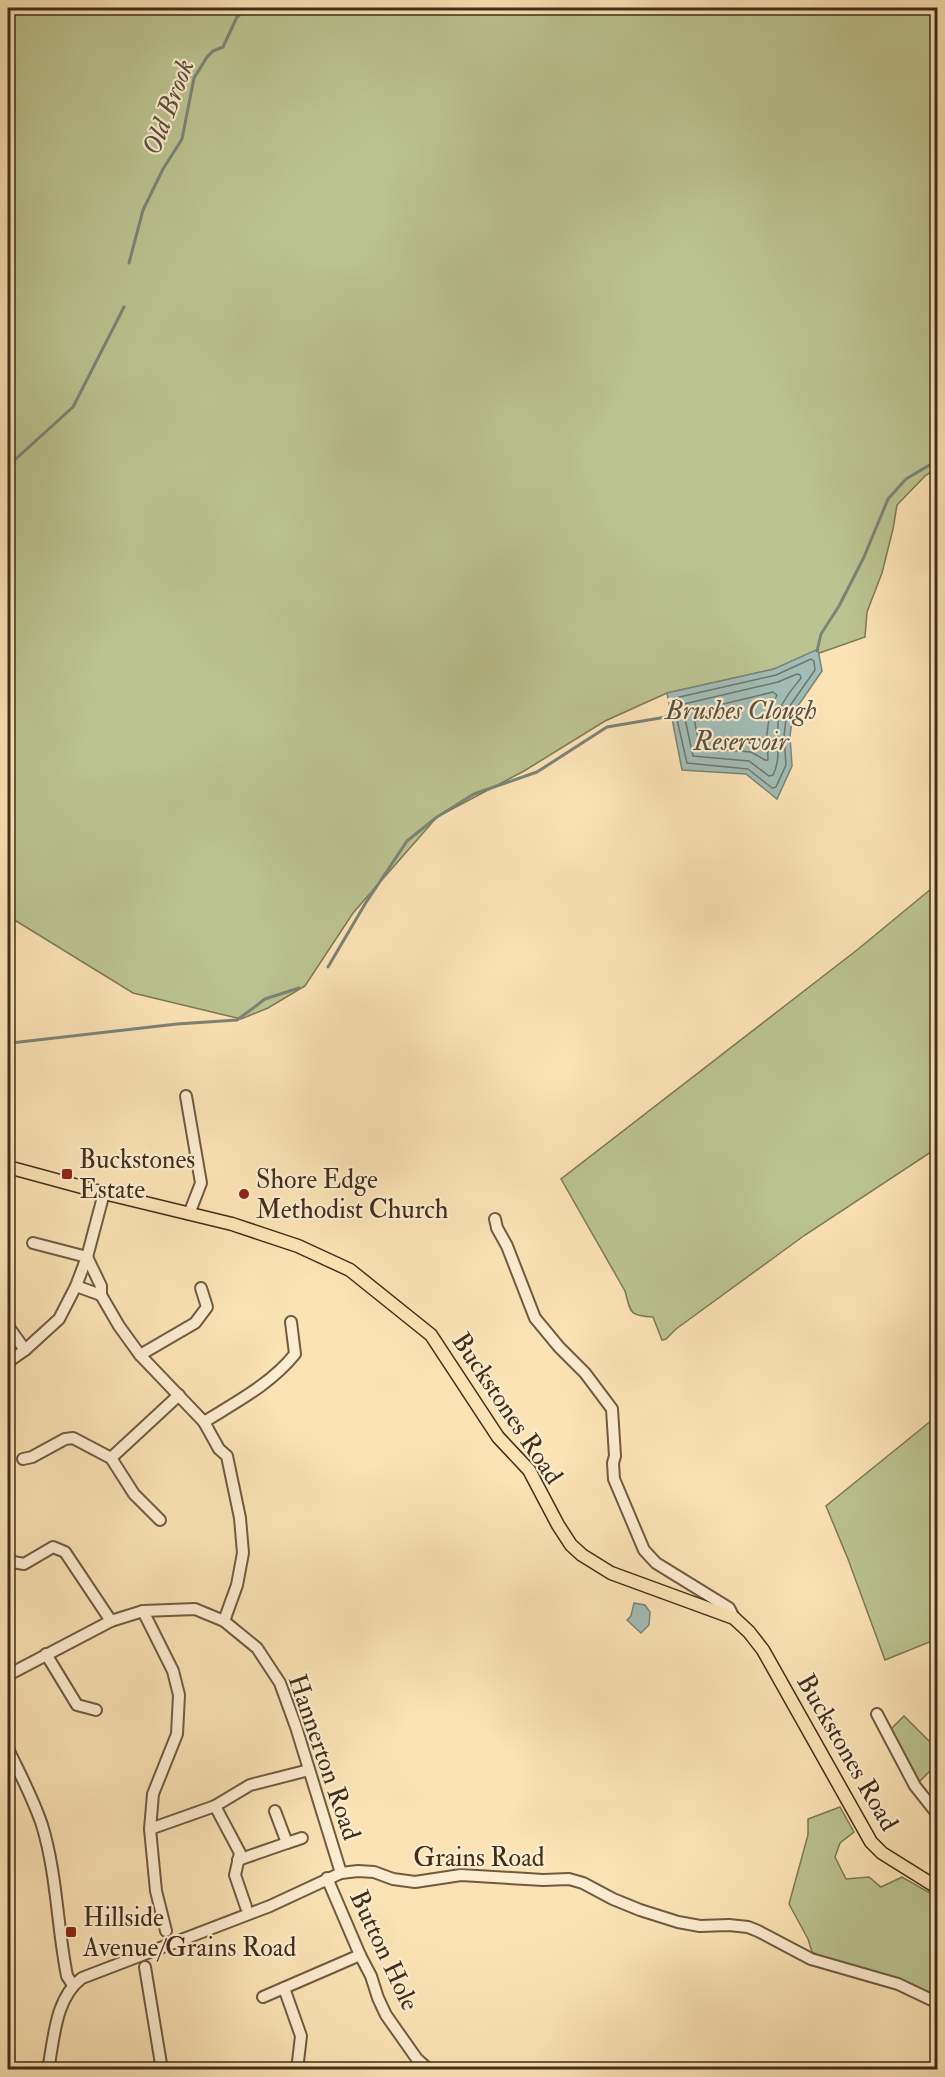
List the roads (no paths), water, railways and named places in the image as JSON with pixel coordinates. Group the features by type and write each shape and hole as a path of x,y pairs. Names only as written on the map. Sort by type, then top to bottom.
{"main road":[{"name":"Buckstones Road","path":"8,1167 232,1224 289,1243 350,1270 431,1335 498,1437 529,1470 558,1525 571,1545 582,1555 612,1574 734,1618 750,1632 763,1650 871,1842 882,1853 938,1888"}],"street":[{"path":"186,1096 201,1184 189,1214"},
{"path":"8,1362 59,1319 76,1286 87,1257 104,1193"},
{"path":"495,1219 535,1318 585,1373 612,1409 614,1479 644,1550 656,1563 729,1608 734,1618"},
{"path":"33,1243 87,1257 101,1286 102,1295 119,1326 140,1355 204,1422 219,1449 227,1456 241,1527 243,1553 237,1585 224,1621"},
{"path":"76,1286 102,1295"},
{"path":"140,1355 195,1323 207,1307 201,1288"},
{"path":"204,1422 251,1393 284,1368 295,1354 291,1322"},
{"path":"8,1326 25,1350"},
{"path":"111,1458 179,1395"},
{"path":"23,1459 65,1439 72,1438 111,1458 134,1494 160,1520"},
{"path":"8,1561 24,1564 53,1547 65,1552 111,1621"},
{"name":"Hannerton Road","path":"8,1675 111,1621 143,1611 195,1609 224,1621 257,1648 280,1683 341,1873"},
{"path":"143,1611 173,1671 178,1695 177,1734 153,1794 150,1828 156,1891 166,1931"},
{"path":"46,1654 77,1705 96,1710"},
{"path":"877,1714 915,1786 938,1815"},
{"path":"8,1749 42,1826 52,1869 67,1976 73,1985 62,2003 48,2070"},
{"path":"150,1828 215,1806 250,1785 309,1770"},
{"path":"215,1806 240,1853 235,1875 246,1907"},
{"path":"275,1811 287,1843"},
{"path":"238,1860 302,1838"},
{"name":"Grains Road","path":"73,1985 96,1971 270,1906 327,1878 341,1873 374,1872 415,1882 461,1875 543,1880 569,1879 583,1883 640,1910 678,1923 748,1927 811,1959 897,1984 938,2003"},
{"name":"Button Hole","path":"327,1878 386,2015 417,2059 426,2067"},
{"path":"263,1997 360,1955"},
{"path":"145,1967 162,2070"},
{"path":"284,1988 301,2036 297,2070"},
{"path":"114,2070 128,2070"}],"water":[{"name":"Brushes Clough Reservoir","path":"818,649 822,671 793,713 790,736 792,766 777,799 746,774 682,770 667,693 774,669"},
{"path":"634,1603 645,1605 650,1612 649,1625 641,1633 627,1620 631,1616"}],"waterway":[{"name":"Old Brook","path":"129,263 143,210 163,169 182,139 194,78 207,57 213,51 223,47 243,8"},
{"name":"Old Brook","path":"8,466 73,407 124,307"},
{"path":"817,651 821,634 839,606 864,557 888,499 906,479 938,460"},
{"path":"328,967 365,904 407,841 437,817 474,794 537,772 607,727 672,716"},
{"path":"11,1043 177,1024 237,1020 265,999 299,988"}],"place":[{"name":"Buckstones Estate","path":"67,1174"},
{"name":"Shore Edge Methodist Church","path":"244,1194"},
{"name":"Hillside Avenue/Grains Road","path":"71,1932"}]}
